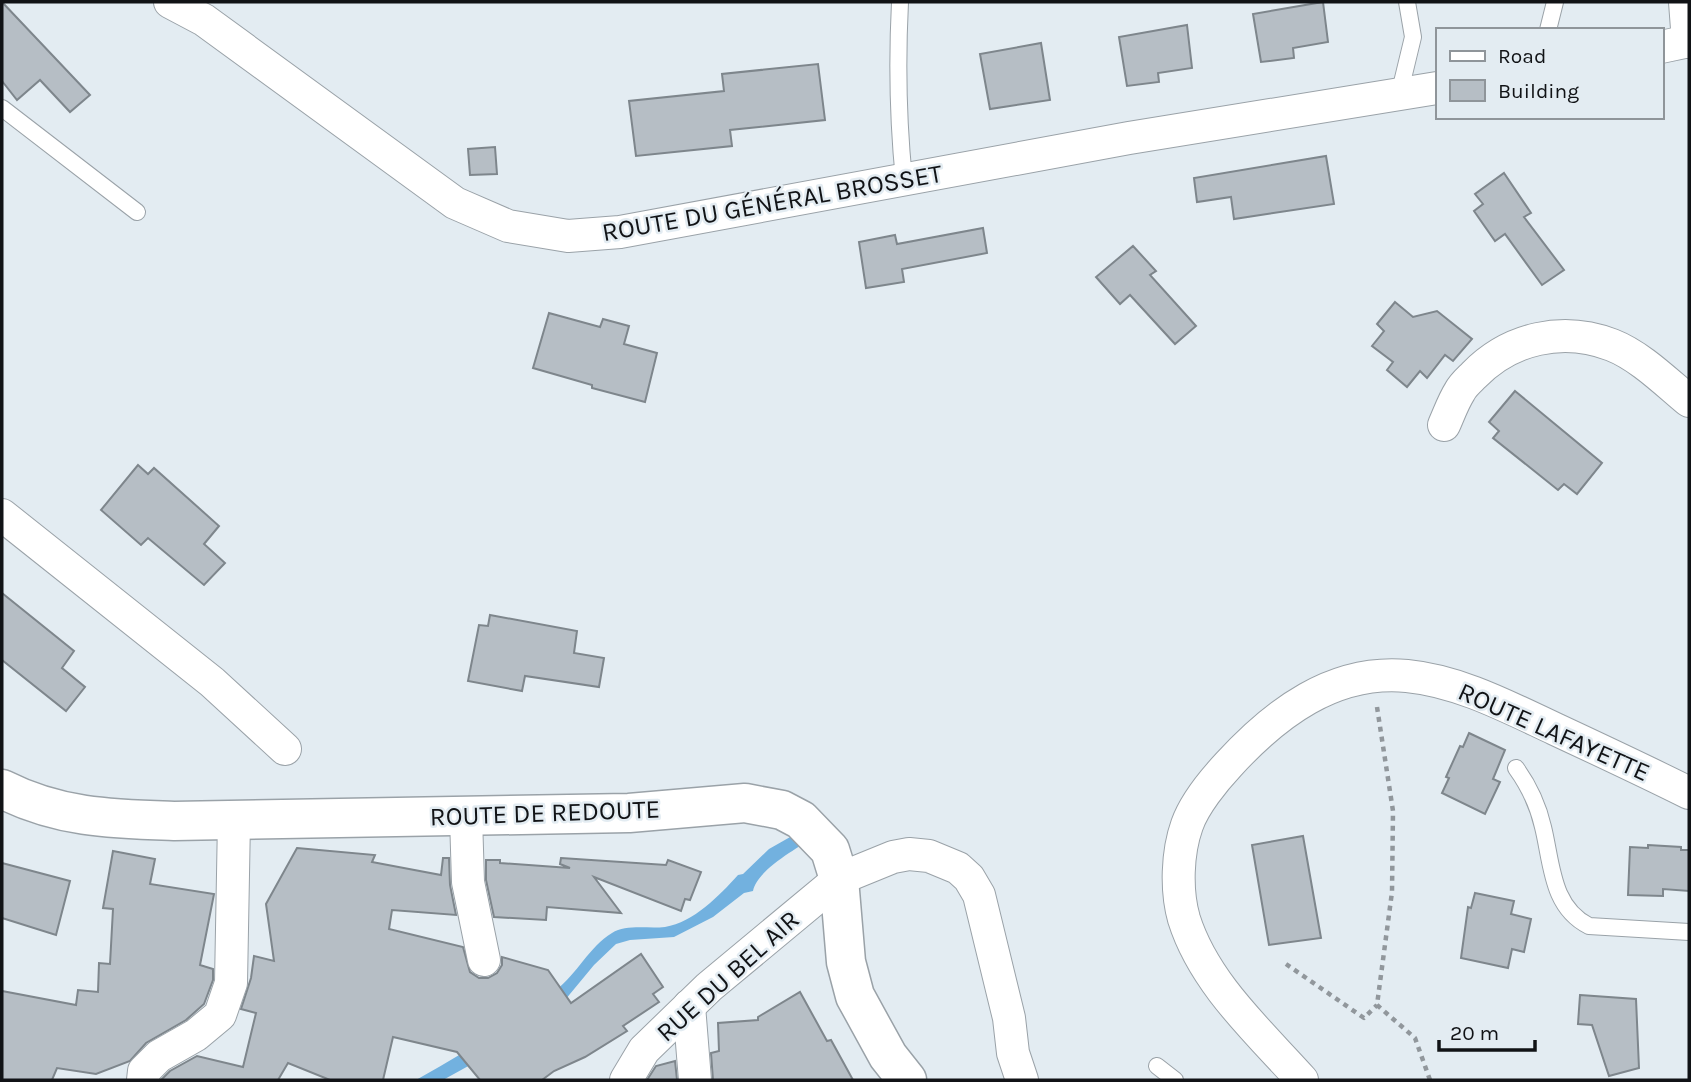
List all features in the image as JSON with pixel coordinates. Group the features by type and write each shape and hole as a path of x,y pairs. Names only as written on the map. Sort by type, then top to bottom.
{"main road":[{"name":"ROUTE DE REDOUTE","path":"2,789 62,813 100,818 234,820 466,817 629,813 746,803 782,810 801,820 830,850 839,880 846,962 855,996 888,1056 907,1080"}],"street":[{"name":"ROUTE DU GÉNÉRAL BROSSET","path":"170,2 204,20 455,203 508,226 568,236 620,232 1129,138 1436,88"},
{"path":"1679,43 1685,2"},
{"path":"1444,425 1461,389 1481,368 1523,341 1547,337 1579,338 1612,345 1636,359 1689,401"},
{"path":"2,515 212,682 285,750"},
{"name":"ROUTE LAFAYETTE","path":"1302,1080 1207,969 1184,918 1179,887 1187,824 1213,781 1254,737 1284,712 1308,696 1339,684 1373,677 1405,676 1423,679 1484,695 1689,793"},
{"path":"466,817 468,881 484,960"},
{"path":"143,1080 144,1071 159,1056 196,1034 220,1015 230,983 234,820"},
{"path":"839,880 893,857 909,854 943,860 969,878 979,895 1009,1018 1013,1053 1022,1080"},
{"name":"RUE DU BEL AIR","path":"626,1080 644,1050 709,986 839,880"},
{"path":"690,1006 695,1080"}],"lane":[{"path":"900,2 898,78 904,180"},
{"path":"1399,95 1413,37 1408,2"},
{"path":"1549,28 1555,2"},
{"path":"2,108 137,212"},
{"path":"1516,768 1529,786 1543,826 1553,882 1567,909 1577,920 1589,926 1689,932"},
{"path":"1157,1066 1175,1080"}],"path":[{"path":"1286,964 1364,1018 1377,1004 1392,892 1393,811 1377,705"},
{"path":"1377,1004 1415,1038 1430,1080"}],"water":[{"path":"806,828 815,837 770,868 756,883 753,891 744,893 713,917 674,937 630,940 616,944 594,965 565,1000 481,1059 443,1080 416,1080 488,1038 539,1003 563,984 596,946 612,933 630,928 665,927 686,920 705,907 769,849"}],"building":[{"path":"2,2 90,95 70,112 40,80 17,100 2,81"},
{"path":"1323,2 1328,42 1293,48 1294,58 1261,62 1253,14"},
{"path":"1187,25 1192,68 1158,73 1159,82 1127,86 1119,37"},
{"path":"1041,43 1050,100 990,109 980,54"},
{"path":"818,64 825,120 730,130 732,146 636,156 629,101 724,91 722,74"},
{"path":"495,147 497,174 470,175 468,149"},
{"path":"1326,156 1334,204 1234,219 1231,197 1197,202 1194,178"},
{"path":"1504,173 1531,213 1524,217 1564,270 1542,285 1505,234 1495,241 1474,211 1483,204 1475,194"},
{"path":"983,228 987,253 902,269 904,282 866,288 859,242 895,235 897,244"},
{"path":"1133,246 1156,271 1150,275 1196,326 1175,344 1130,295 1120,304 1096,277"},
{"path":"1395,302 1413,317 1437,311 1472,339 1453,361 1445,355 1427,378 1420,371 1407,387 1387,370 1393,362 1372,346 1384,331 1377,324"},
{"path":"549,313 600,327 603,319 629,326 624,344 657,353 645,402 533,368"},
{"path":"1515,391 1602,463 1577,494 1564,484 1558,490 1493,438 1499,431 1489,422"},
{"path":"138,465 148,474 154,468 219,526 204,544 225,563 204,585 148,538 141,545 101,510"},
{"path":"2,593 74,651 62,668 85,687 66,711 2,660"},
{"path":"490,615 577,631 574,653 604,658 599,687 525,676 522,691 468,681 479,625 488,626"},
{"path":"1469,733 1505,750 1493,779 1500,782 1485,814 1442,793 1449,778 1446,777"},
{"path":"1303,836 1321,938 1269,945 1252,845"},
{"path":"1648,845 1689,850 1689,891 1663,889 1663,896 1628,895 1630,847 1648,848"},
{"path":"297,848 375,855 372,862 441,875 443,858 449,858 450,885 456,915 392,910 389,929 463,947 470,972 479,978 488,978 497,973 502,965 502,957 548,970 571,1003 641,954 663,987 653,994 659,1002 623,1026 627,1031 542,1080 480,1080 457,1052 393,1037 383,1080 330,1080 288,1063 278,1080 161,1080 170,1071 197,1056 243,1067 256,1013 241,1009 251,978 254,956 274,961 266,904"},
{"path":"113,851 155,859 150,884 214,894 200,965 213,969 213,980 204,1004 186,1020 146,1043 130,1061 96,1074 57,1068 52,1080 2,1080 2,991 76,1005 78,990 98,992 99,963 110,964 113,909 103,908"},
{"path":"561,858 666,865 668,860 701,872 690,900 685,899 681,911 594,877 621,913 547,907 546,920 494,917 486,880 486,860 570,868 560,864"},
{"path":"2,863 70,881 56,935 2,918"},
{"path":"1475,893 1514,901 1511,914 1531,919 1524,952 1512,949 1508,968 1461,958 1468,907 1471,908"},
{"path":"800,992 827,1041 831,1040 853,1080 713,1080 711,1053 719,1051 718,1023 758,1020 758,1017"},
{"path":"1580,995 1636,999 1639,1068 1609,1076 1592,1025 1578,1024"},
{"path":"675,1061 677,1080 647,1080 656,1066"}]}
